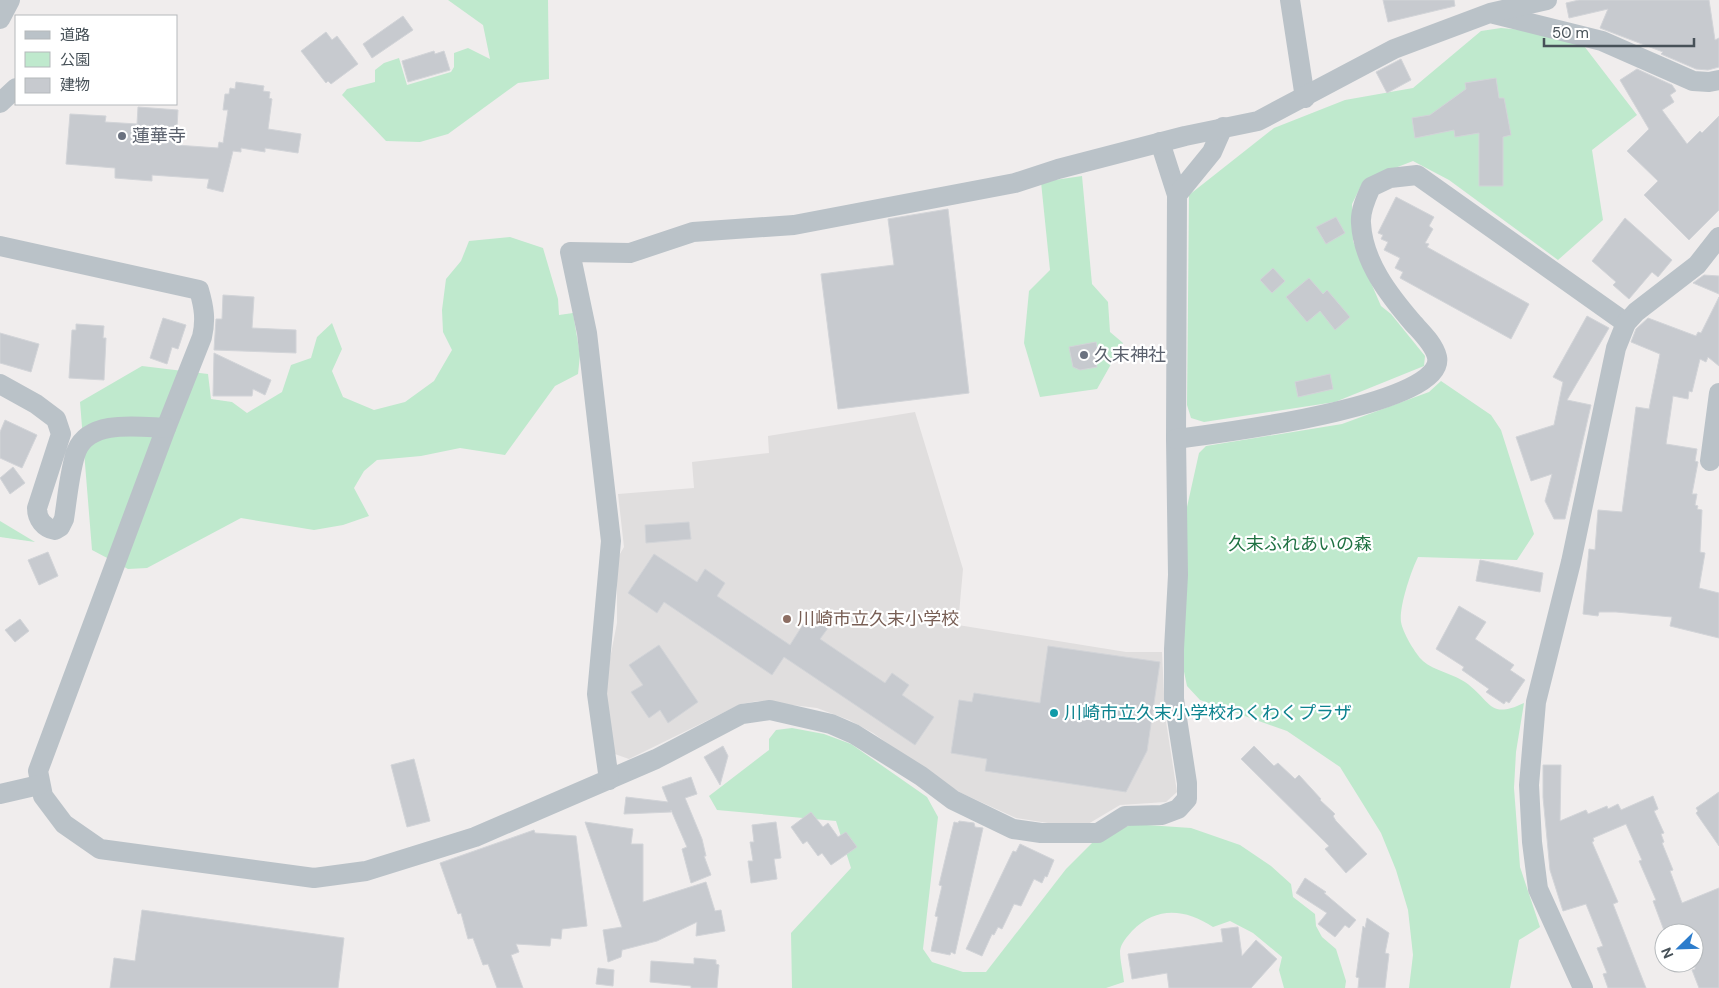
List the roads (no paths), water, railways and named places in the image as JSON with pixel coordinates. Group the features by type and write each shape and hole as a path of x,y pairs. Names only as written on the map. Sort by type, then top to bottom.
{"street":[{"path":"0,19 10,0"},
{"path":"1290,0 1305,98"},
{"path":"610,780 597,694 611,541 587,334 570,252 630,253 693,232 804,223 1015,183 1160,142 1258,121 1305,98 1394,49 1490,13 1547,0"},
{"path":"1490,13 1602,41 1693,81 1709,82 1719,80"},
{"path":"0,103 15,89"},
{"path":"1177,195 1212,152 1223,127"},
{"path":"0,246 199,290 205,322 202,338 166,428 38,771 39,785 43,796 64,824 100,849 314,878 366,871 475,837 656,759 742,714 770,710 830,724 854,734 921,776 954,800 1013,829 1041,833 1098,833 1125,816 1162,815 1178,809 1186,798 1188,783 1174,700 1174,649 1178,575 1176,439 1177,195 1160,142"},
{"path":"1176,439 1320,416 1387,397 1419,384 1434,372 1437,357 1430,343 1392,297 1375,270 1361,223 1363,208 1371,187 1390,178 1417,175 1626,323"},
{"path":"1583,988 1538,889 1532,842 1529,785 1536,702 1571,562 1616,348 1626,323 1636,312 1698,265 1719,237"},
{"path":"0,384 36,404 56,419 61,434 36,508 41,522 50,529 55,530 60,527 64,519 76,451 91,434 114,427 166,428"},
{"path":"1710,461 1719,393"},
{"path":"0,794 39,785"}],"place":[{"name":"蓮華寺","path":"122,136"},
{"name":"久末神社","path":"1084,355"},
{"name":"川崎市立久末小学校","path":"787,619"},
{"name":"川崎市立久末小学校わくわくプラザ","path":"1054,713"}],"park label":[{"name":"久末ふれあいの森","path":"1300,544"}]}
